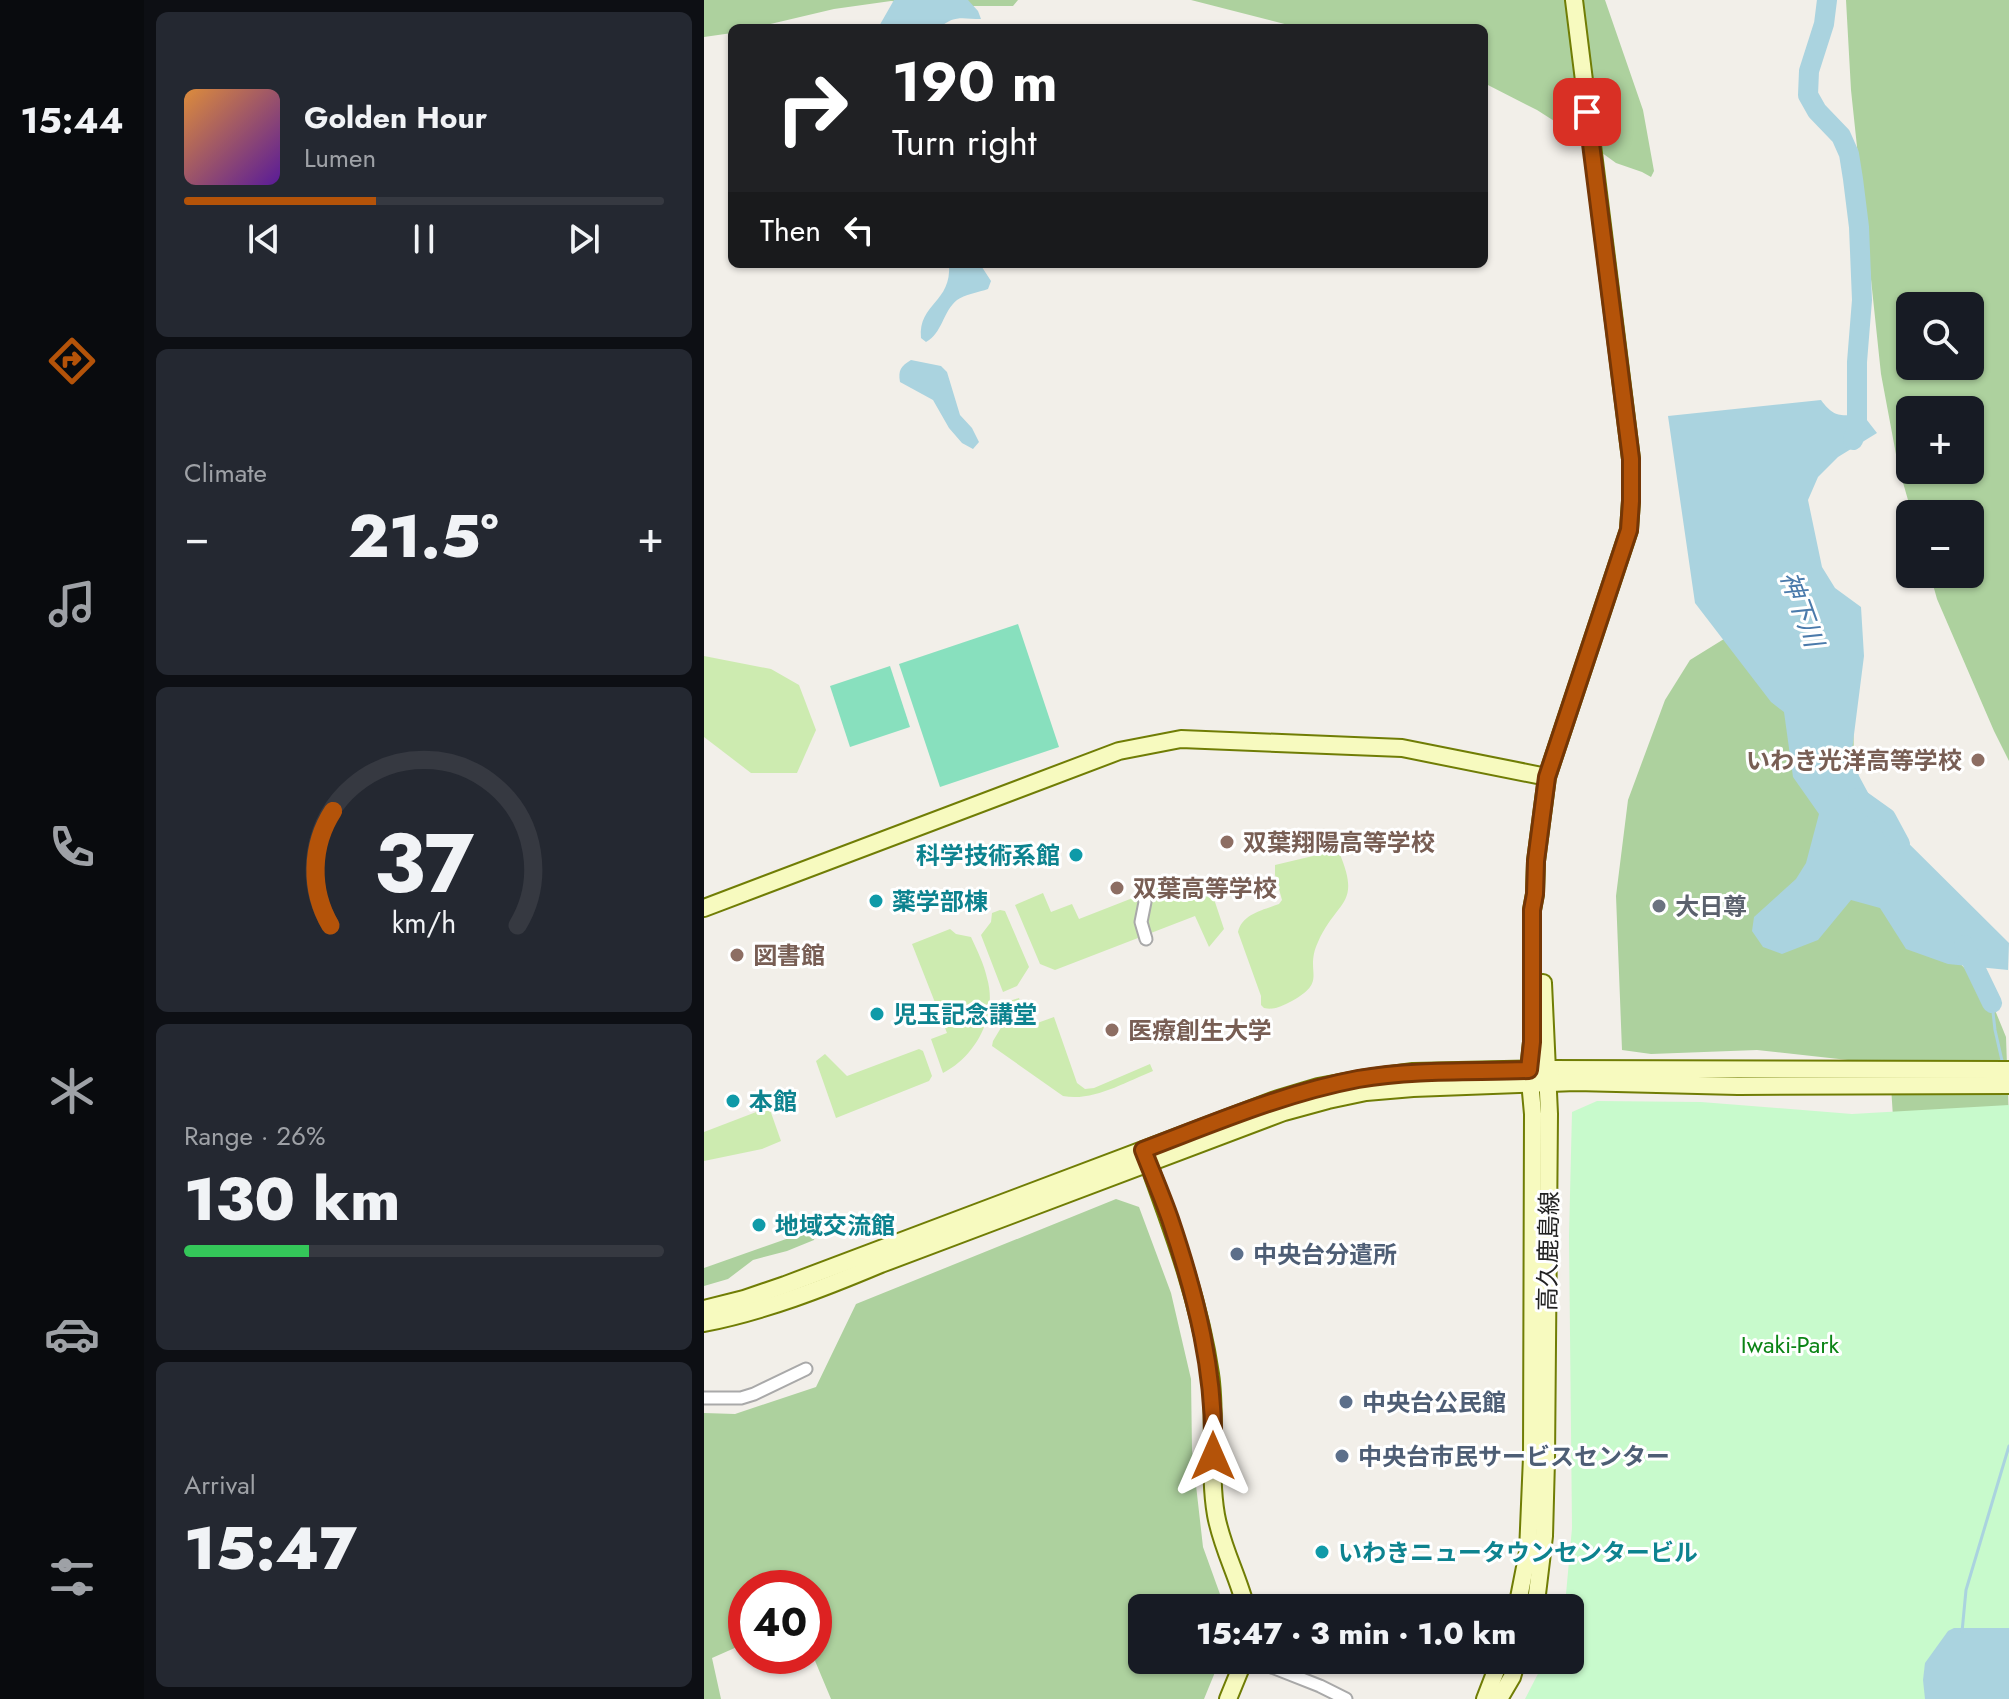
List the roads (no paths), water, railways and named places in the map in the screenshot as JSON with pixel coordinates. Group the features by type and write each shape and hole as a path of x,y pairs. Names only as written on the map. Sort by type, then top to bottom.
{"street":[{"name":"高久鹿島線","path":"1537,1594 1544,1536 1549,1130 1532,1042 1532,910 1536,861 1547,777 1629,530 1631,501 1631,459 1574,0"},
{"path":"704,908 1119,751 1181,739 1402,748 1547,777"},
{"path":"1143,894 1145,902 1141,922 1146,939"},
{"path":"704,1323 736,1317 843,1281 1146,1157 1278,1099 1318,1087 1413,1072 1538,1077 2009,1070"},
{"name":"高久鹿島線","path":"1520,1594 1528,1552 1532,1457 1533,1114 1538,1077"},
{"path":"1538,1077 1576,1082 1738,1086 2009,1085"},
{"path":"704,1309 785,1285 1146,1157"},
{"path":"1146,1157 1170,1220 1200,1319 1211,1376 1215,1512 1221,1542 1241,1594"},
{"path":"704,1398 741,1398 806,1369"},
{"path":"1228,1699 1238,1674"},
{"path":"1290,1674 1346,1699"},
{"path":"1485,1699 1495,1674"},
{"path":"1499,1699 1513,1674"}],"water":[{"path":"894,0 968,0 981,19 955,19 945,24 880,24"},
{"path":"949,268 983,268 991,281 988,289 957,300 948,310 936,334 926,342 921,338 921,326 949,277"},
{"path":"911,360 941,366 947,372 960,415 979,442 973,449 962,443 949,428 933,400 900,382 901,369"},
{"path":"1821,400 1835,413 1863,415 1877,433 1838,457 1818,477 1808,500 1822,567 1835,588 1861,607 1864,656 1852,750 1859,776 1880,815 2009,943 2008,970 1948,964 1906,949 1880,908 1851,900 1818,940 1782,954 1763,947 1752,931 1754,917 1796,879 1806,863 1819,814 1793,777 1784,712 1771,702 1695,603 1668,416"},
{"path":"1954,1628 2009,1628 2009,1699 1925,1699 1925,1663 1948,1631"}],"waterway":[{"name":"神下川","path":"1827,0 1824,24 1809,71 1808,95 1817,111 1841,136 1849,154 1853,179 1859,227 1862,300 1857,362 1857,430 1853,440"},
{"name":"神下川","path":"1858,798 1886,818 1900,844"},
{"name":"神下川","path":"1964,945 1992,1003"},
{"path":"1992,1003 2003,1065"},
{"path":"1962,1632 1966,1590 2009,1446"}],"place":[{"name":"いわき光洋高等学校","path":"1978,760"},
{"name":"双葉翔陽高等学校","path":"1227,842"},
{"name":"科学技術系館","path":"1076,855"},
{"name":"双葉高等学校","path":"1117,888"},
{"name":"薬学部棟","path":"876,901"},
{"name":"大日尊","path":"1659,906"},
{"name":"図書館","path":"737,955"},
{"name":"児玉記念講堂","path":"877,1014"},
{"name":"医療創生大学","path":"1112,1030"},
{"name":"本館","path":"733,1101"},
{"name":"地域交流館","path":"759,1225"},
{"name":"中央台分遣所","path":"1237,1254"},
{"name":"中央台公民館","path":"1346,1402"},
{"name":"中央台市民サービスセンター","path":"1342,1456"},
{"name":"いわきニュータウンセンタービル","path":"1322,1552"}],"park label":[{"name":"Iwaki-Park","path":"1790,1344"}]}
